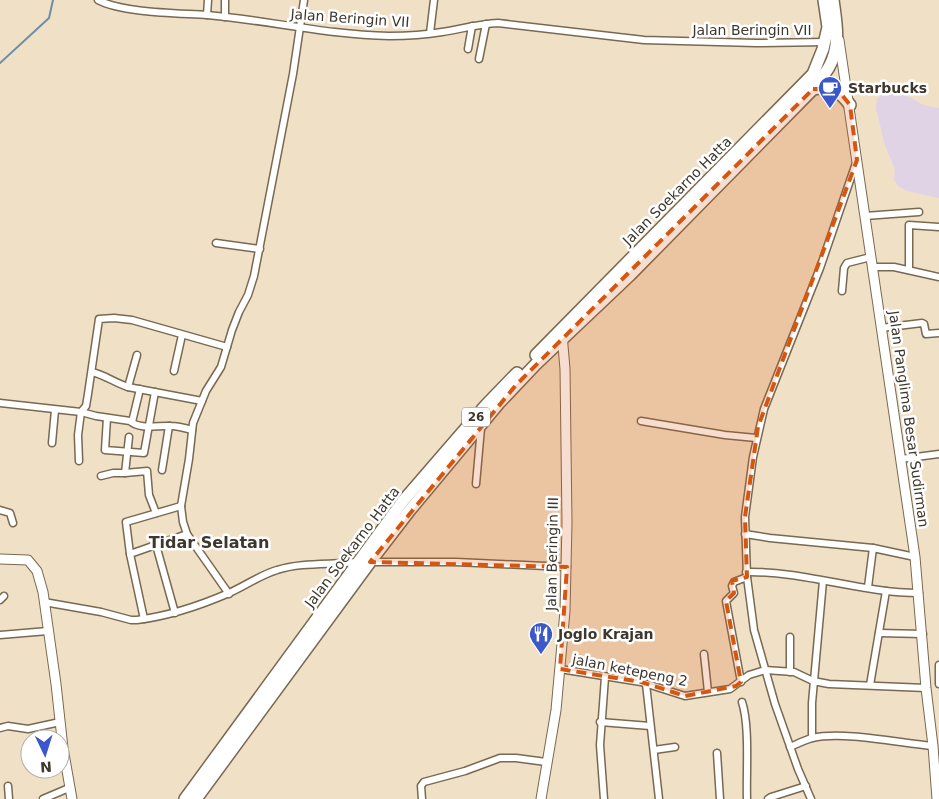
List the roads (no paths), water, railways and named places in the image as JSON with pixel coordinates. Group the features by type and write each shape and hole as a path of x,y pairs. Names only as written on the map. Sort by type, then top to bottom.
{"highway":[{"name":"26","path":"824,0 832,28"},
{"name":"26","path":"813,89 829,68 834,56 833,0"},
{"name":"26","path":"813,74 833,43"},
{"name":"Jalan Soekarno Hatta","path":"185,799 357,562 403,501 451,445 504,386 562,334 606,299 813,74"},
{"name":"Jalan Soekarno Hatta","path":"714,181 813,89"},
{"path":"813,89 832,89 839,92 850,105"},
{"name":"Jalan Soekarno Hatta","path":"196,799 410,510 481,425 562,334"}],"main road":[{"path":"833,43 845,79"},
{"path":"834,56 845,79"},
{"path":"813,74 823,67 836,71 845,79"},
{"name":"Jalan Panglima Besar Sudirman","path":"845,79 915,557 923,634 926,688 933,746 937,762 937,799"},
{"name":"Jalan Beringin III","path":"541,799 556,710 564,627 567,567 565,369 562,334"},
{"path":"0,559 24,559 32,563 38,575 45,602 72,799"}],"street":[{"name":"Jalan Beringin VII","path":"98,0 110,5 137,9 207,15 300,28 387,36 430,33 486,24 513,24 644,40 833,43"},
{"path":"207,15 208,0"},
{"path":"225,0 225,17"},
{"path":"228,594 187,534 181,506 192,430 202,401 221,367 238,312 248,295 260,249 294,74 304,0"},
{"path":"430,33 434,0"},
{"path":"480,59 486,24"},
{"path":"468,49 472,26"},
{"path":"811,799 790,747 765,670 750,612 746,574 745,534 747,504 756,438 764,409 820,268 857,160"},
{"path":"865,216 919,212"},
{"path":"909,270 909,225 939,227"},
{"path":"216,243 260,249"},
{"path":"842,291 844,268 847,263 872,262 939,277"},
{"path":"79,461 78,435 81,412 86,406 99,319 132,320 182,336 227,347"},
{"path":"881,328 924,324 926,334 939,333"},
{"path":"174,371 182,336"},
{"path":"128,386 137,355"},
{"path":"92,372 119,384 202,401"},
{"path":"132,422 140,389"},
{"path":"107,418 104,448 107,451 144,453 155,392"},
{"path":"0,403 81,412 149,426 169,426 192,430"},
{"path":"52,444 55,410"},
{"path":"641,421 725,435 756,438"},
{"path":"476,484 481,425"},
{"path":"162,470 169,426"},
{"path":"125,474 129,437"},
{"path":"901,459 939,454"},
{"path":"100,476 113,473 148,472 149,495 156,513"},
{"path":"144,619 125,523 181,506"},
{"path":"0,510 9,513 13,523"},
{"path":"130,554 187,534"},
{"path":"745,534 873,548 915,557"},
{"path":"156,546 175,613"},
{"path":"868,587 873,548"},
{"path":"45,602 101,612 132,620 144,619 175,613 228,594 265,575 286,568 357,562"},
{"path":"370,562 456,562 567,567"},
{"path":"741,682 726,601 734,593 732,586 734,582 746,574 784,573 886,591 919,593"},
{"path":"812,738 813,681 823,581"},
{"path":"870,685 886,591"},
{"path":"0,635 48,631"},
{"path":"879,633 923,634"},
{"path":"790,637 790,672"},
{"path":"704,654 708,692"},
{"path":"939,665 939,684"},
{"name":"jalan ketepeng 2","path":"560,669 646,684 685,696 730,689 753,673 765,670"},
{"path":"765,670 790,672 813,681 829,684 926,688"},
{"path":"604,799 600,722 605,677"},
{"path":"646,684 660,799"},
{"path":"742,702 745,720 747,799"},
{"path":"0,728 6,726 28,729 60,722"},
{"path":"600,722 650,726"},
{"path":"790,747 812,738 836,736 933,746"},
{"path":"654,750 676,747"},
{"path":"717,753 720,799"},
{"path":"422,799 422,786 424,782 465,771 495,759 516,758 546,762"},
{"path":"8,786 9,799"},
{"path":"768,799 806,786"},
{"path":"43,799 69,788"}],"waterway":[{"path":"0,63 49,18 53,0"}],"place":[{"name":"Starbucks","path":"830,109"},
{"name":"Joglo Krajan","path":"541,655"}],"district":[{"name":"Tidar Selatan","path":"209,542"}]}
